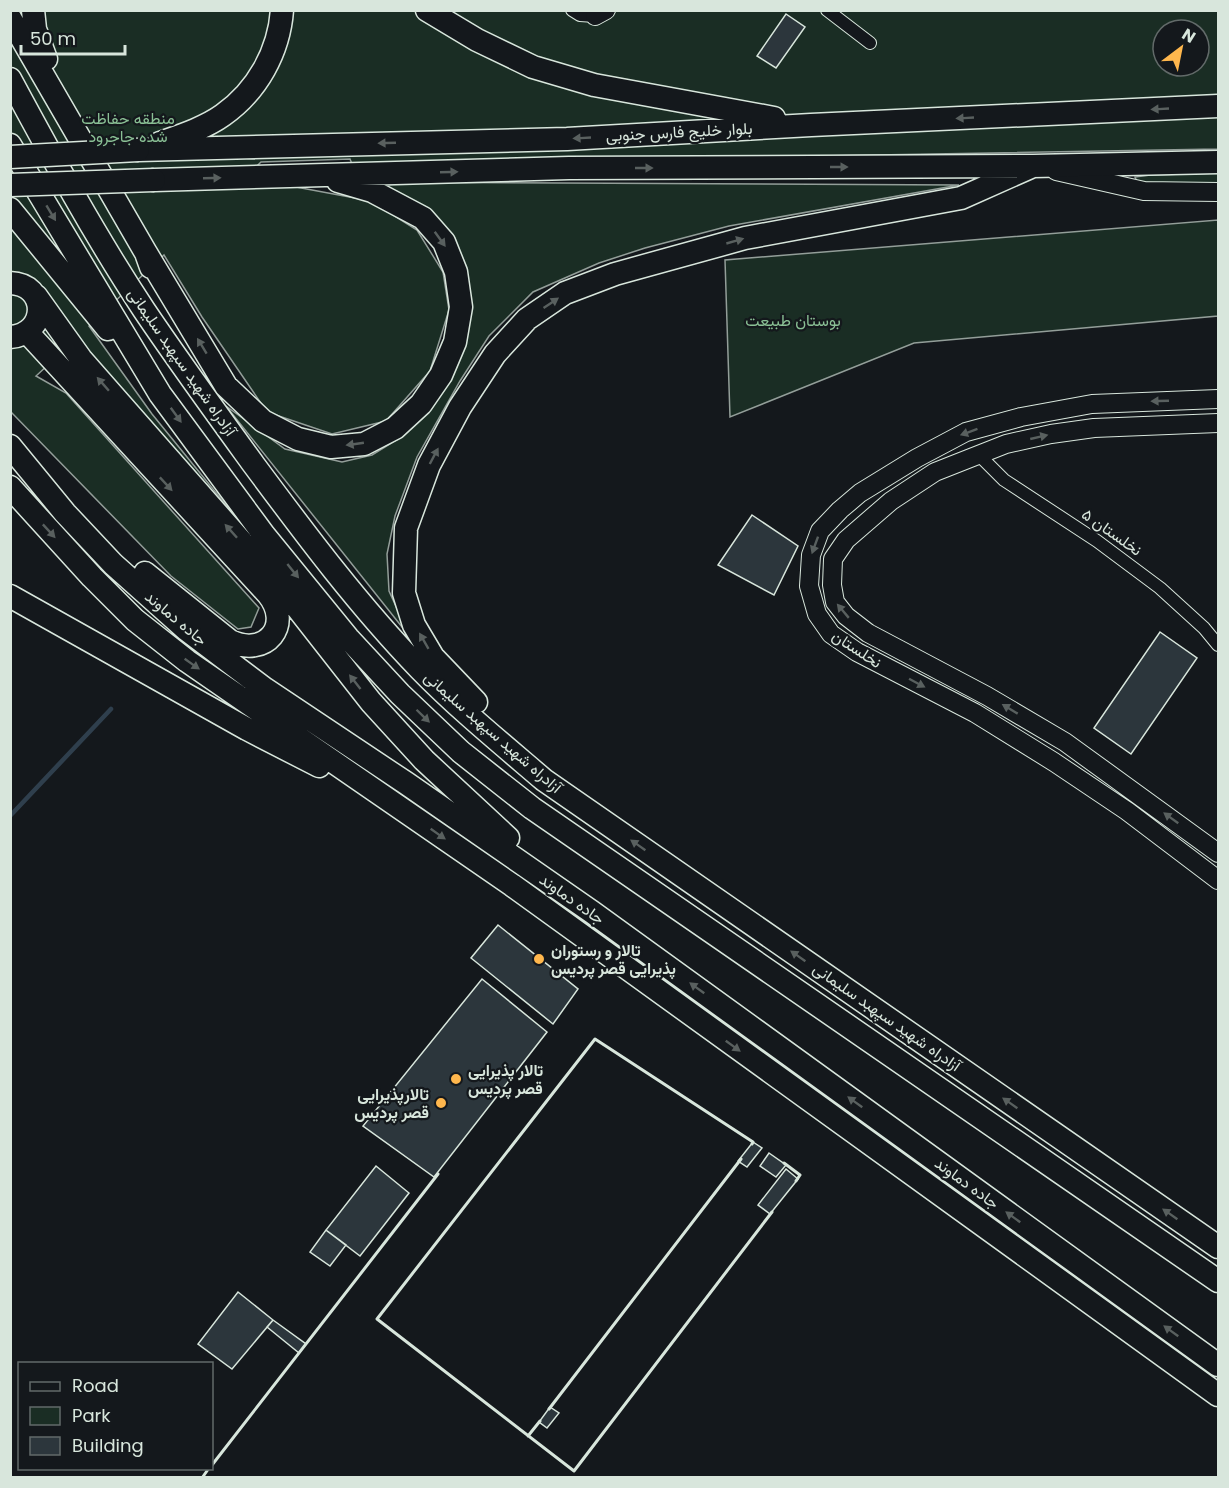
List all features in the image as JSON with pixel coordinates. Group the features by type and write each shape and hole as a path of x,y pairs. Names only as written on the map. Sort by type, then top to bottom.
{"highway":[{"path":"33,10 35,29 65,111"},
{"path":"10,157 138,150 181,136 222,116 253,89 274,53 282,10"},
{"path":"427,10 477,39 533,67 594,85 811,125"},
{"path":"10,18 226,386 263,421 298,439 331,447 364,444 395,428 421,404 441,375 455,342 461,307 456,272 444,242 423,218 372,191 316,175"},
{"name":"آزادراه شهید سپهبد سلیمانی","path":"10,79 55,163 116,266 195,383 290,514 370,614 420,669 478,724 544,780 1218,1247"},
{"name":"بلوار خلیج فارس جنوبی","path":"138,150 567,139 1218,106"},
{"name":"آزادراه شهید سپهبد سلیمانی","path":"10,145 160,394 264,535 348,638 400,694 461,752 532,808 1218,1281"},
{"name":"بلوار خلیج فارس جنوبی","path":"10,185 569,168 1034,166 1218,162"},
{"path":"544,780 494,721 433,657 414,625 404,593 406,528 429,465 460,406 495,354 526,319 565,293 615,274 745,238 961,198 1034,166"},
{"path":"10,209 160,394"},
{"path":"146,253 195,383"},
{"path":"10,283 18,283 28,288 36,296 81,359 277,582 371,702 424,760 592,912"},
{"path":"17,455 139,568 230,641 241,646 252,647 272,636 277,626 278,614 275,603 19,335 37,320 39,312 36,296"},
{"name":"جاده دماوند","path":"17,455 65,513 113,564 187,630 265,689 416,789 592,912 1218,1365"},
{"name":"جاده دماوند","path":"10,487 84,569 135,620 187,661 521,891 1218,1395"},
{"path":"10,596 247,729 402,809"}],"street":[{"path":"572,10 580,15 600,13"},
{"path":"827,10 870,43"},
{"path":"1034,166 1143,191 1218,192"},
{"path":"1212,399 1214,426"},
{"name":"نخلستان","path":"1212,399 1092,404 1021,417 966,432 917,458 860,493 840,510 820,531 811,555 809,586 817,614 831,634 857,652 975,713 1054,762 1127,812 1218,880"},
{"name":"نخلستان","path":"1214,426 1094,428 1051,434 1006,444 935,472 891,501 846,540 833,559 832,585 835,602 846,616 868,633 987,696 1065,742 1218,853"},
{"name":"نخلستان ۵","path":"979,455 1004,480 1097,541 1160,588 1204,628 1218,645"}],"green space":[{"name":"منطقه حفاظت شده جاجرود","path":"10,11 1218,11 1218,149 352,164 350,159 261,162 234,188 296,187 371,201 417,230 443,272 449,310 430,371 386,421 332,434 267,412 202,317 164,255 89,326 152,414 261,548 77,338 36,376 66,393 259,608 251,627 238,629 171,576 11,412"},
{"path":"1218,173 1218,185 1137,182 1135,177 1150,175"},
{"path":"360,182 959,185 729,226 645,248 599,263 533,292 489,336 460,381 417,457 395,516 387,554 389,591 410,637 226,406 285,449 342,462 372,455 403,436 456,364 459,253"},
{"name":"بوستان طبیعت","path":"1218,220 1218,316 914,343 730,417 725,260"}],"building":[{"path":"786,14 805,27 776,68 757,56"},
{"path":"752,515 798,546 774,595 718,565"},
{"path":"1160,632 1197,658 1131,754 1094,728"},
{"path":"498,925 578,989 553,1024 471,958"},
{"name":"تالار پذیرایی قصر پردیس","path":"482,979 547,1032 434,1177 363,1126"},
{"path":"753,1142 762,1148 747,1167 738,1161"},
{"path":"769,1153 786,1165 776,1177 760,1166"},
{"path":"376,1166 409,1193 360,1256 326,1230"},
{"path":"786,1169 798,1179 770,1214 758,1205"},
{"path":"326,1230 346,1245 330,1266 310,1252"},
{"path":"238,1292 273,1320 232,1369 198,1344"},
{"path":"273,1320 306,1344 299,1353 267,1327"},
{"path":"550,1407 559,1413 547,1428 539,1422"}],"waterway":[{"path":"10,816 111,709"}],"wall":[{"path":"752,1144 753,1142 595,1039 377,1319 574,1471 772,1212"},
{"path":"549,1409 741,1159"},
{"path":"784,1163 800,1175 796,1181"},
{"path":"213,1464 438,1174"},
{"path":"528,1436 540,1421"},
{"path":"202,1478 208,1470"}],"place":[{"name":"تالار و رستوران پذیرایی قصر پردیس","path":"539,959"},
{"name":"تالار پذیرایی قصر پردیس","path":"456,1079"},
{"name":"تالارپذیرایی قصر پردیس","path":"441,1103"}]}
